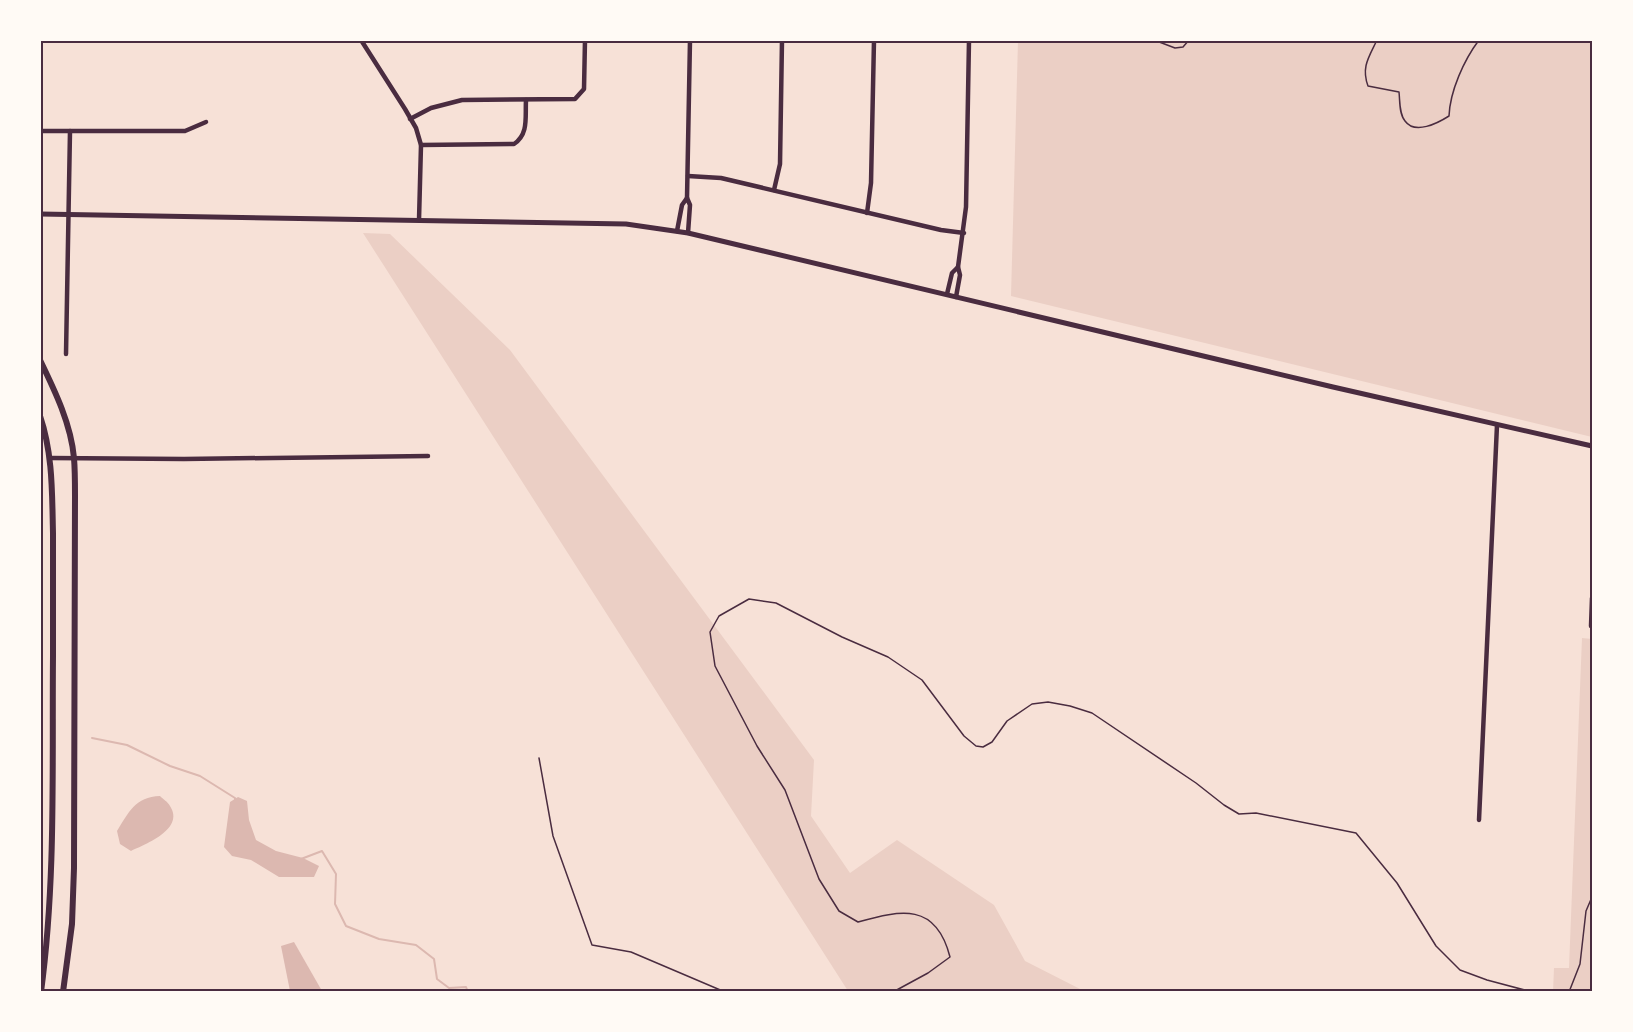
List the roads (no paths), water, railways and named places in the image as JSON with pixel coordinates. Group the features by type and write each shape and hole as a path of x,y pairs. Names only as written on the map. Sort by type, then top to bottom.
{"main road":[{"path":"40,360 62,409 74,458 74,876 72,924 63,992"},
{"path":"40,416 50,458 52,497 53,837 47,944 41,992"}],"street":[{"path":"361,40 410,119 421,145 419,220"},
{"path":"410,119 431,108 462,100 570,101 579,97 584,89 585,40"},
{"path":"688,233 690,40"},
{"path":"774,190 780,164 782,40"},
{"path":"867,213 872,183 874,40"},
{"path":"956,297 966,207 969,40"},
{"path":"421,145 513,144 519,141 525,130 526,100"},
{"path":"40,131 185,131 206,122"},
{"path":"66,354 70,131"},
{"path":"688,176 721,178 941,230 964,233"},
{"path":"677,231 682,205 687,198"},
{"path":"40,214 626,224 677,231 1593,446"},
{"path":"947,294 951,273 958,267"},
{"path":"1479,820 1497,425"},
{"path":"50,458 428,456"},
{"path":"1591,626 1593,598"}],"waterway":[{"path":"92,738 127,745 170,766 200,776 235,798 235,801"},
{"path":"301,859 322,851 336,874 335,904 346,926 379,939 416,945 434,959 437,979 449,988 466,987 468,992"}]}
